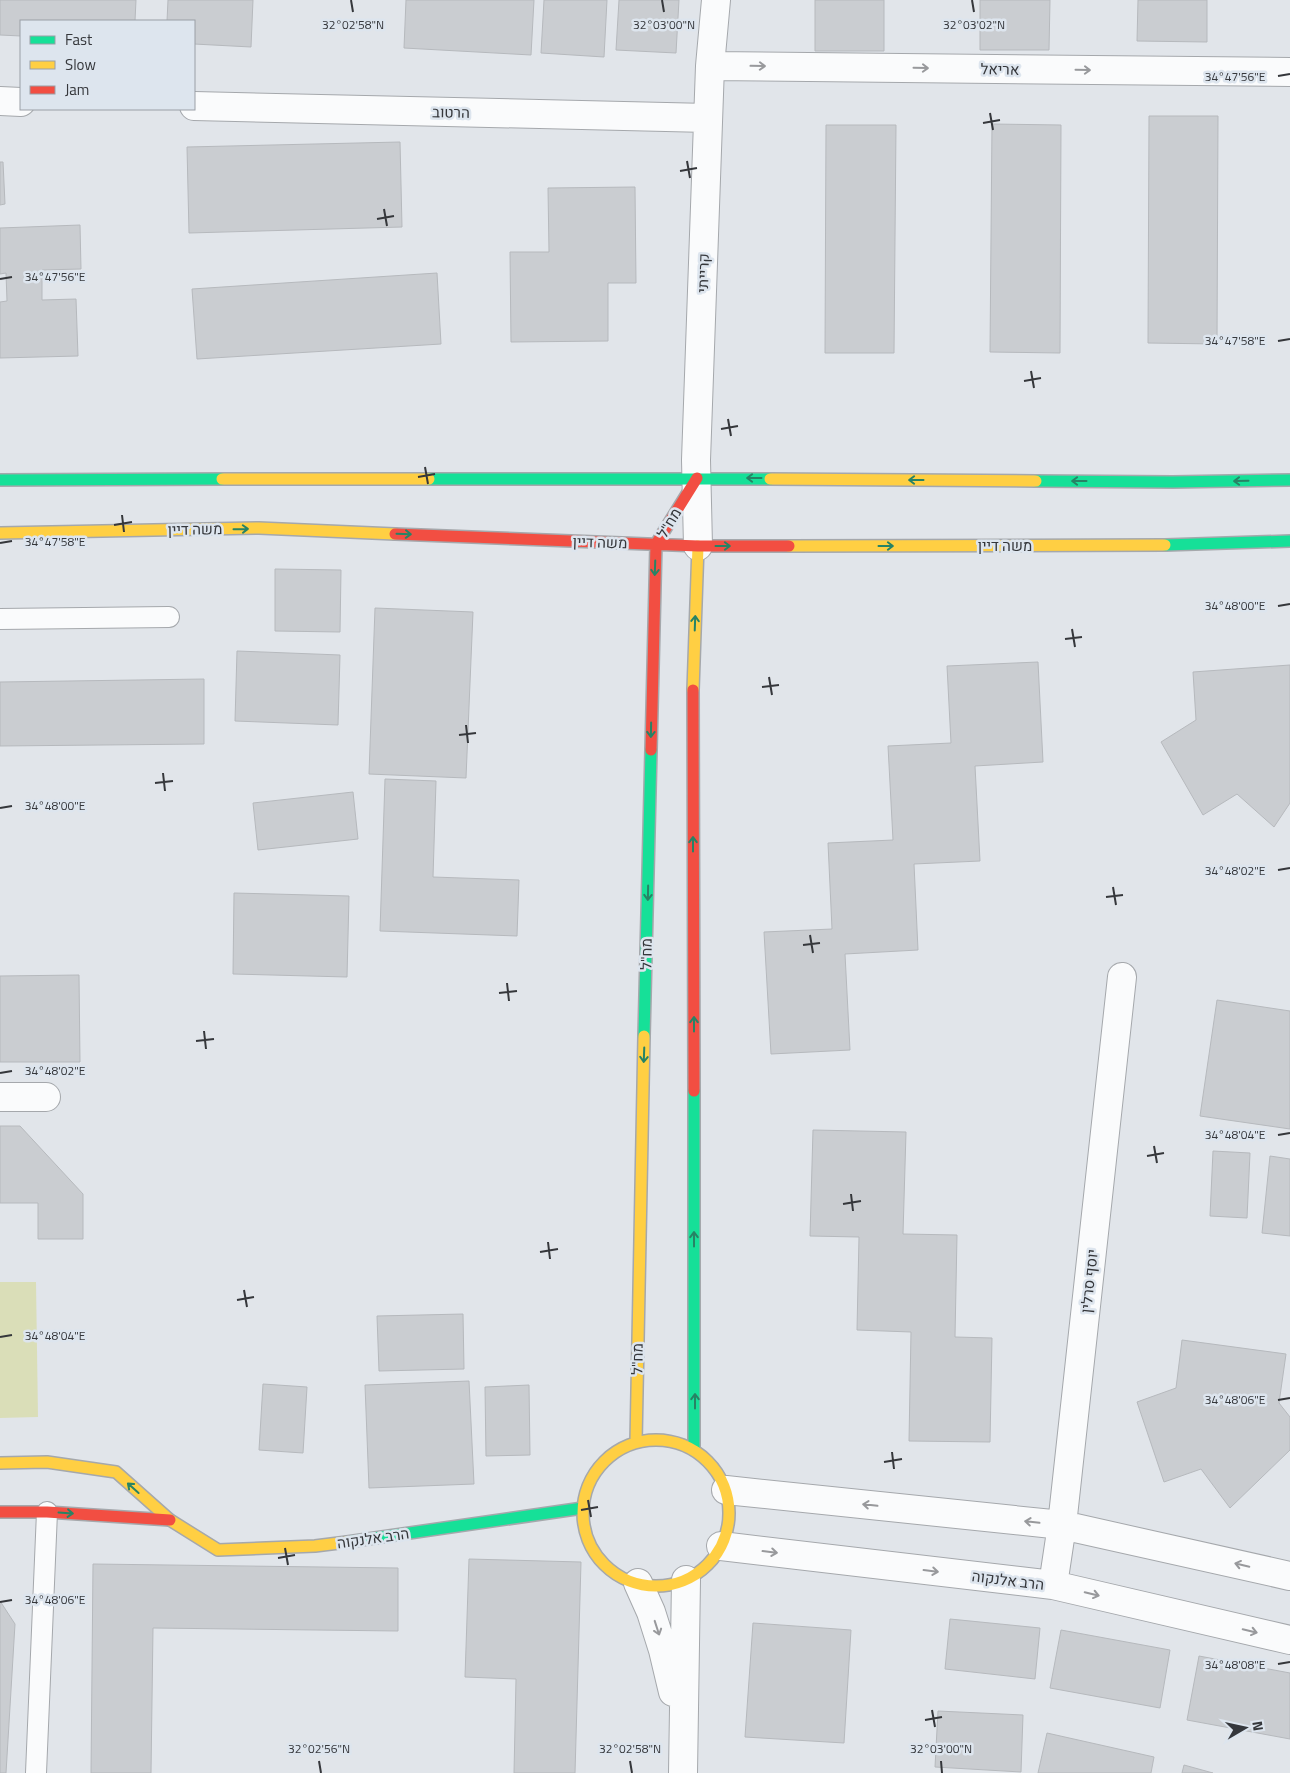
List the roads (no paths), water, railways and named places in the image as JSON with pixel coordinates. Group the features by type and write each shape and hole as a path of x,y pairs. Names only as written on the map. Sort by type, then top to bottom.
{"street":[{"name":"קרייתי","path":"698,546 696,478 710,66 716,0"},
{"name":"אריאל","path":"710,66 1290,72"},
{"path":"0,101 20,102"},
{"name":"הרטוב","path":"195,106 708,118"},
{"path":"0,480 696,478 1173,482 1290,480"},
{"name":"מח\"ל","path":"636,1442 656,544 696,478"},
{"name":"משה דיין","path":"0,533 259,528 698,546 1192,545 1290,541"},
{"path":"694,1450 693,672 698,546"},
{"name":"יוסף סרלין","path":"1052,1585 1062,1525 1122,977"},
{"path":"0,1097 46,1098"},
{"path":"656,1439 676,1442 694,1450 708,1461 718,1474 726,1490 730,1509 728,1528 721,1546 707,1566 686,1580 662,1586 638,1584 615,1573 597,1556 586,1533 583,1508 594,1474 605,1460 619,1449 636,1442 656,1439"},
{"name":"הרב אלנקוה","path":"0,1463 48,1462 116,1472 170,1520 218,1550 315,1546 583,1508"},
{"path":"726,1490 1062,1525 1290,1576"},
{"name":"הרב אלנקוה","path":"0,1512 47,1512 170,1520"},
{"name":"הרב אלנקוה","path":"721,1546 1052,1585 1290,1640"},
{"path":"682,1773 686,1580"},
{"path":"638,1584 651,1612 663,1650 683,1732"}],"lane":[{"path":"0,619 169,617"},
{"path":"36,1773 47,1512"}]}
